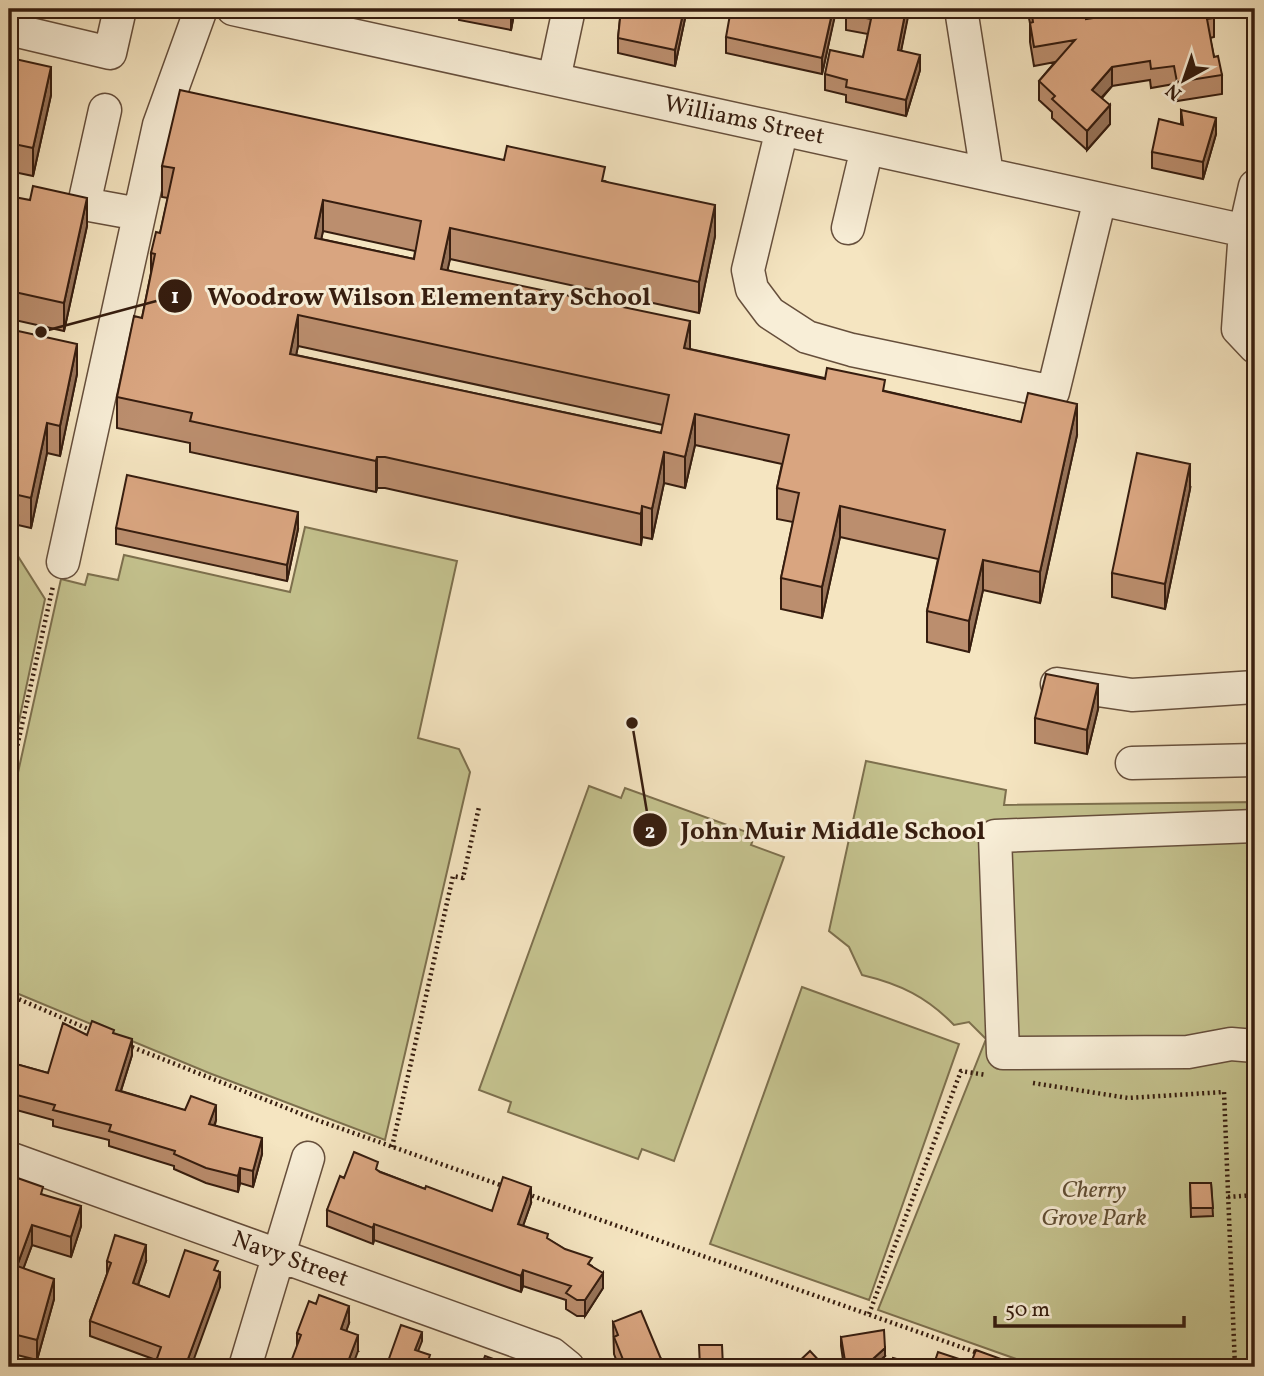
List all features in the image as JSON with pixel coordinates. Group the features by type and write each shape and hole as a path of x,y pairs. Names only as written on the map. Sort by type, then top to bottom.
{"street":[{"path":"9,29 110,53 120,9"},
{"path":"59,569 159,125 201,9"},
{"name":"Williams Street","path":"233,9 274,13 554,79 1250,232"},
{"path":"554,79 569,9"},
{"path":"961,9 987,174"},
{"path":"104,110 84,204 139,214"},
{"path":"782,129 748,270 752,289 770,313 807,337 866,353 1053,392 1100,199"},
{"path":"848,228 867,148"},
{"path":"1255,186 1238,329 1255,347"},
{"path":"1056,684 1132,695 1255,687"},
{"path":"1132,763 1255,760"},
{"path":"1255,826 995,836 1003,1053 1188,1052 1231,1044 1255,1046"},
{"name":"Navy Street","path":"9,1158 552,1354 568,1367"},
{"path":"245,1367 308,1158"}],"path":[{"path":"9,783 59,569"},
{"path":"392,1147 453,876 463,878 479,807"},
{"path":"9,995 96,1032"},
{"path":"121,1043 184,1070 508,1188"},
{"path":"869,1314 961,1071 999,1077"},
{"path":"1025,1082 1128,1098 1224,1092 1235,1367"},
{"path":"521,1192 980,1354"},
{"path":"1228,1197 1255,1195"}],"green space":[{"path":"305,527 457,561 418,738 459,749 470,772 385,1140 209,1073 9,990 9,813 61,579 85,585 88,574 118,580 124,555 290,592"},
{"path":"9,542 45,599 9,768"},
{"name":"Cherry Grove Park","path":"866,761 1006,790 1004,805 1255,802 1255,1367 1039,1367 878,1310 986,1039 969,1022 954,1025 934,1007 912,993 862,975 849,947 829,931"},
{"path":"589,786 621,798 625,788 755,835 751,845 784,857 674,1161 642,1149 638,1159 508,1112 511,1102 479,1090"},
{"path":"802,987 959,1044 869,1300 710,1244"}],"building":[{"path":"621,9 684,9 675,50 618,38"},
{"path":"731,9 833,9 822,58 726,37"},
{"path":"847,9 906,9 898,50 920,55 906,100 846,87 847,80 825,74 830,50 863,57 871,19 846,14"},
{"path":"1031,9 1085,9 1086,19 1134,12 1134,9 1213,9 1214,18 1207,19 1214,57 1218,56 1222,75 1177,82 1174,66 1151,69 1150,61 1112,67 1092,90 1110,105 1087,131 1052,99 1055,96 1039,81 1075,40 1034,47"},
{"path":"9,46 17,48 15,59 51,67 33,148 9,143"},
{"path":"180,90 504,160 507,146 605,167 602,181 715,205 699,282 450,228 441,269 690,321 684,348 825,379 827,368 885,380 883,391 1021,422 1028,393 1077,404 1040,572 983,560 969,621 927,611 945,530 840,506 822,587 781,578 799,493 777,488 789,435 695,414 685,457 664,452 652,509 642,506 641,514 385,457 377,457 376,461 190,421 192,413 117,397 134,316 142,318 155,254 151,253 156,232 160,233 174,168 162,166","holes":["323,200 421,221 414,259 315,238","298,315 669,395 661,433 290,354"]},
{"path":"1181,110 1216,118 1203,162 1152,152 1159,119 1183,125"},
{"path":"33,186 87,198 64,303 10,291 13,279 9,278 9,196 30,200"},
{"path":"9,329 77,344 60,426 47,423 31,498 9,493"},
{"path":"1137,453 1190,464 1165,584 1112,573"},
{"path":"127,475 298,512 287,565 116,528"},
{"path":"1046,674 1098,684 1087,730 1035,718"},
{"path":"92,1021 114,1030 113,1033 132,1039 116,1090 185,1110 191,1096 216,1105 209,1124 262,1138 253,1171 240,1168 238,1176 206,1168 174,1154 175,1151 109,1131 111,1125 53,1110 55,1105 9,1093 9,1062 48,1073 63,1023 87,1035"},
{"path":"354,1152 378,1162 376,1169 380,1172 492,1211 503,1177 531,1187 518,1224 548,1234 547,1238 565,1249 592,1258 588,1264 603,1273 585,1300 577,1300 566,1293 571,1286 523,1270 521,1276 374,1224 373,1228 327,1210 340,1176 344,1178"},
{"path":"9,1175 43,1187 41,1194 81,1206 71,1237 32,1225 17,1266 54,1279 37,1340 9,1333"},
{"path":"1190,1183 1211,1183 1213,1208 1191,1208"},
{"path":"115,1235 146,1245 133,1283 169,1297 185,1250 218,1261 214,1270 220,1272 185,1367 154,1367 161,1347 90,1321 111,1263 107,1261"},
{"path":"319,1295 349,1306 341,1329 358,1335 346,1367 289,1367 301,1335 297,1333 309,1301 316,1304"},
{"path":"641,1311 661,1359 641,1367 626,1367 614,1337 618,1335 613,1322"},
{"path":"401,1325 422,1332 415,1350 430,1355 426,1367 386,1367"},
{"path":"884,1330 885,1348 864,1367 846,1367 841,1337"},
{"path":"699,1345 722,1345 723,1367 700,1367"},
{"path":"976,1350 1012,1363 1010,1367 933,1367 938,1352 971,1363"},
{"path":"810,1351 825,1367 793,1367"},
{"path":"485,1356 515,1367 481,1367"},
{"path":"893,1358 926,1367 890,1367"}],"place":[{"name":"Woodrow Wilson Elementary School","path":"41,332"},
{"name":"John Muir Middle School","path":"632,723"}]}
